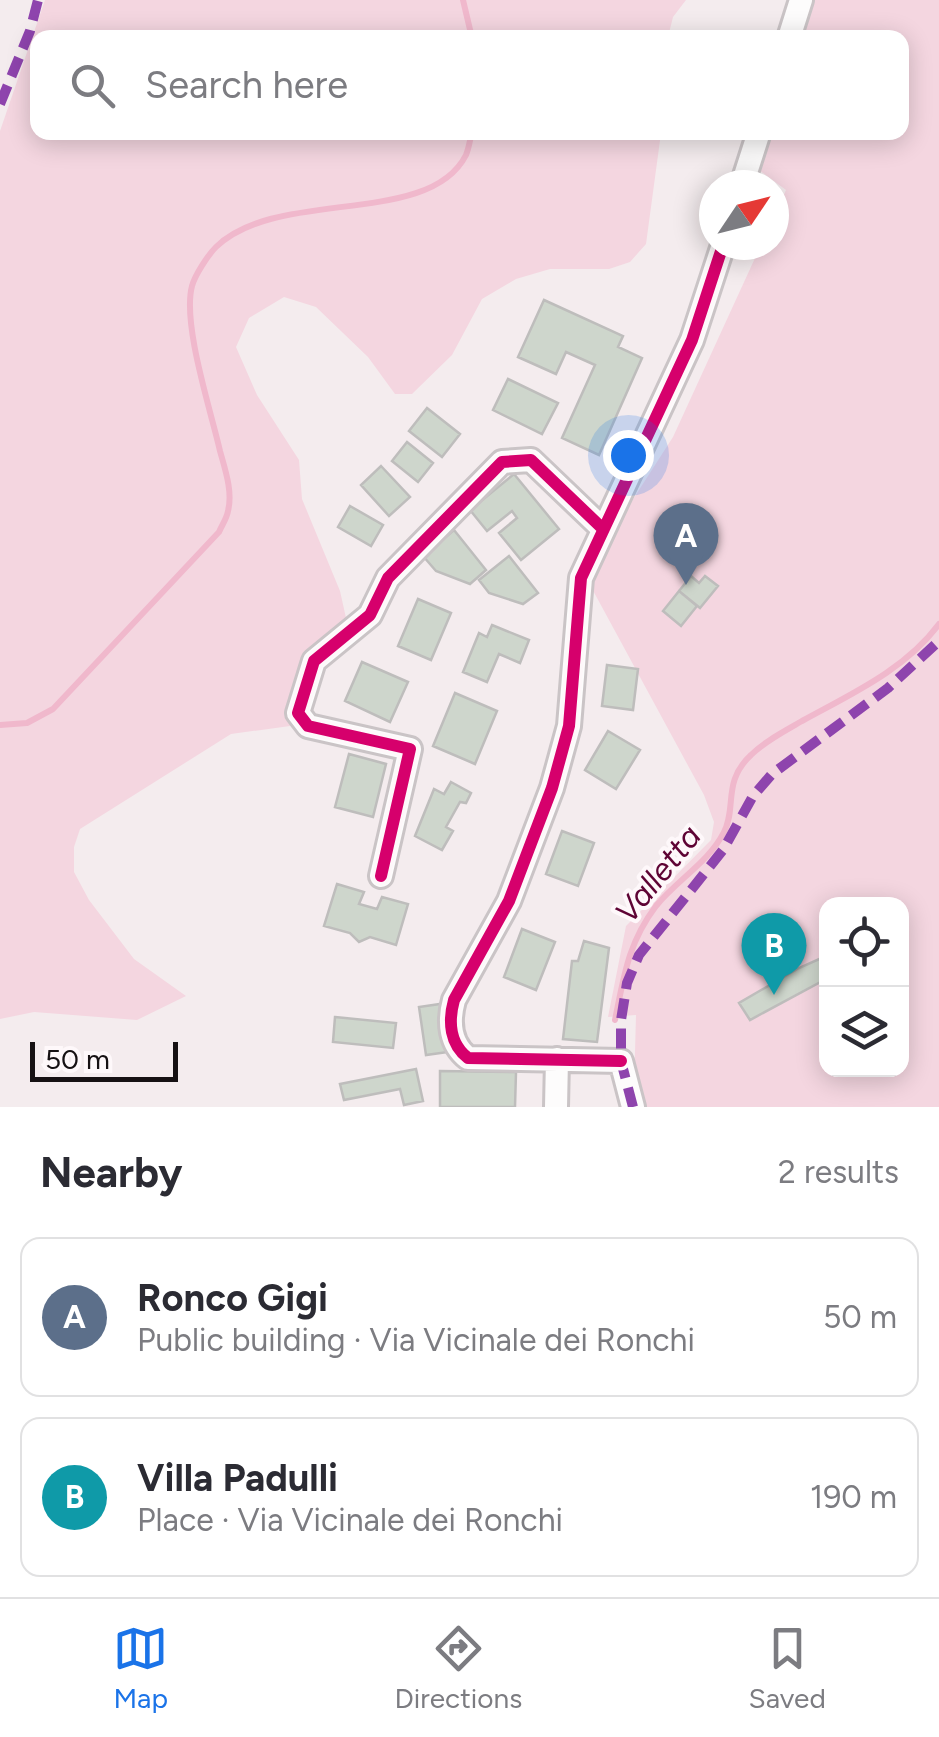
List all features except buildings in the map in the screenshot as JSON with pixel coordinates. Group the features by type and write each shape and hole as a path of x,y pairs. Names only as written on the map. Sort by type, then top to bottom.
{"street":[{"path":"793,30 802,0"},
{"path":"747,170 756,140"},
{"path":"633,1107 621,1061 468,1058 455,1045 450,1014 509,902 552,788 570,726 581,578 692,340 718,260"},
{"path":"381,876 410,749 308,726 298,713 314,661 370,615 388,578 502,462 531,460 603,529"},
{"path":"556,1107 557,1059"}],"shaded area":[{"path":"45,0 686,0 673,17 670,30 35,30"},
{"path":"797,0 939,0 939,1107 640,1107 634,1090 636,1015 608,1017 626,926 711,840 714,822 704,795 590,585 621,518 673,437 754,260 789,260 789,170 759,170 755,140 909,140 909,30 786,30"},
{"path":"30,44 30,140 660,140 646,244 630,262 609,269 550,269 516,279 482,299 452,355 412,394 395,394 368,357 316,307 284,297 249,318 236,347 257,395 299,460 302,499 340,591 348,627 294,696 290,726 231,734 80,829 74,847 74,872 89,900 134,959 186,996 137,1020 34,1012 0,1019 0,131"}],"waterway":[{"path":"463,0 470,30"},
{"path":"0,725 27,723 53,709 219,532 226,519 228,481 199,368 190,302 199,271 216,247 243,229 276,218 420,192 447,177 466,155 470,140"},
{"name":"Valletta","path":"615,1020 628,960 639,933 656,906 718,843 728,823 733,785 742,765 775,736 894,668 939,624"}],"marked path":[{"path":"30,30 38,0"},
{"path":"0,104 30,31"},
{"path":"633,1107 621,1061 621,1020 627,983 639,955 723,850 753,796 772,774 888,688 939,641"}],"cycle path":[{"path":"621,1061 468,1058 454,1039 452,1008 509,901 552,788 569,726 581,578 692,340 718,260"},
{"path":"381,876 410,749 308,726 298,713 314,661 370,615 388,578 502,462 531,460 603,529"}],"place":[{"name":"Ronco Gigi","path":"686,585"},
{"name":"Villa Padulli","path":"774,995"}]}
